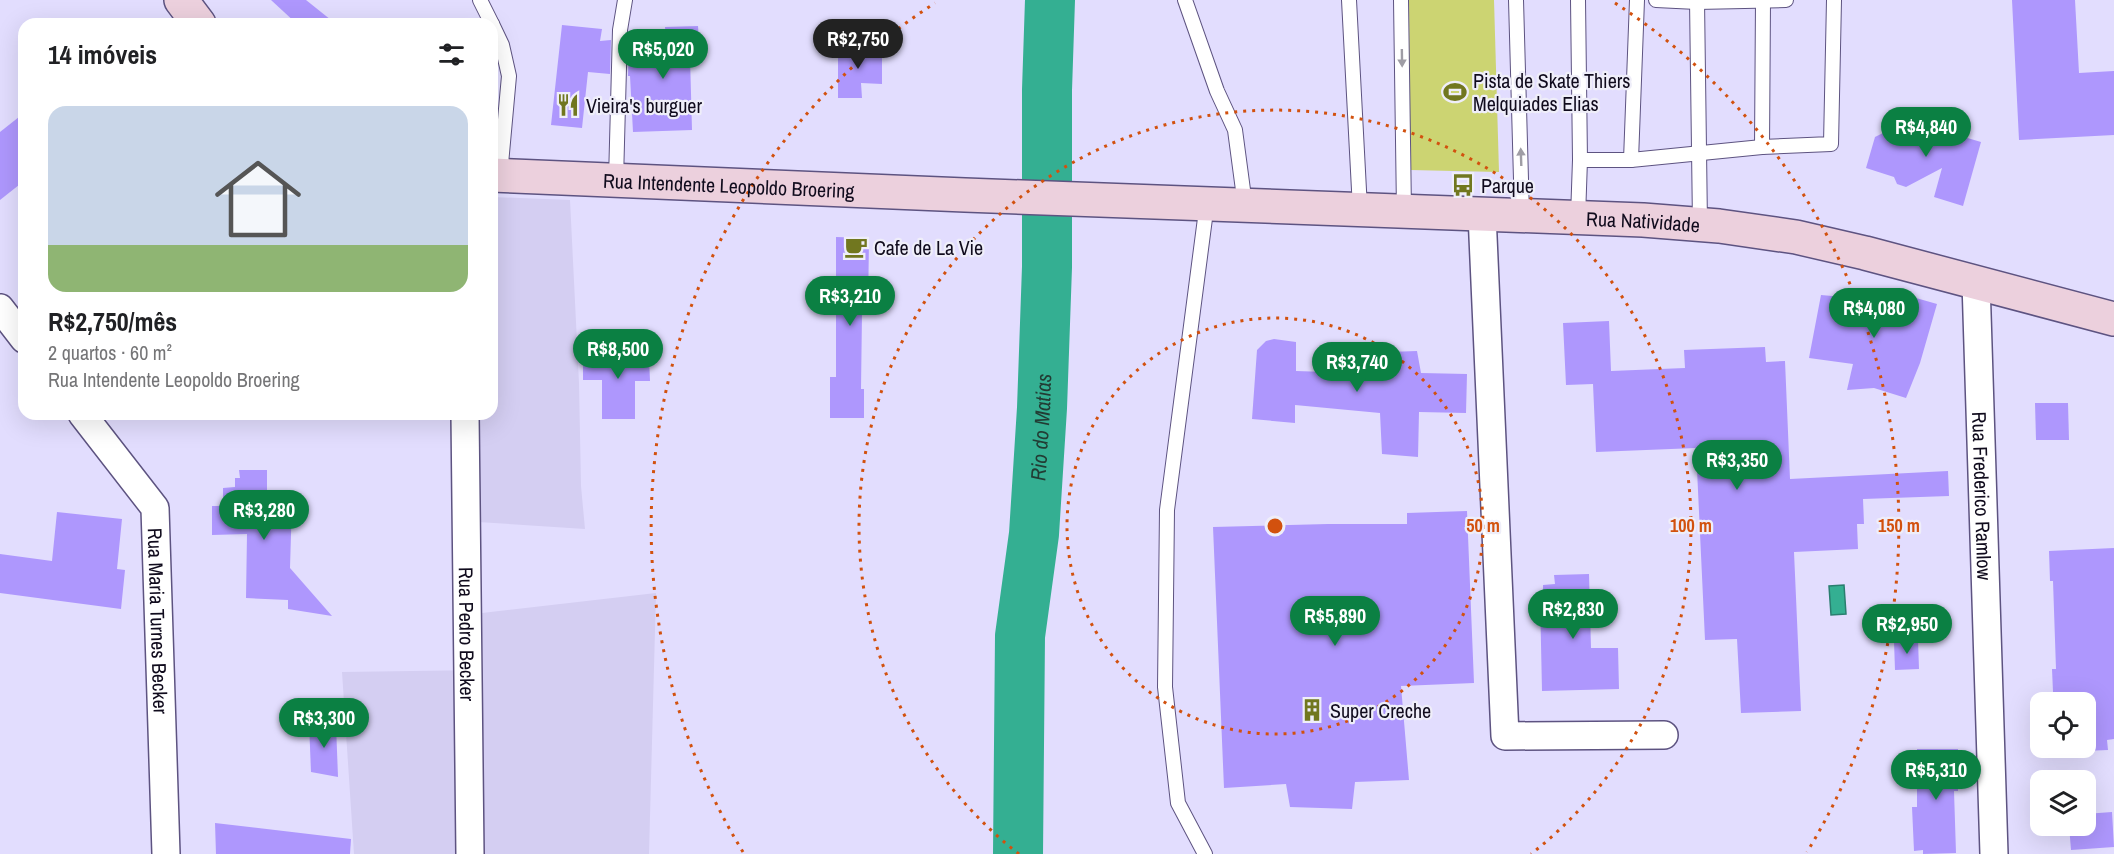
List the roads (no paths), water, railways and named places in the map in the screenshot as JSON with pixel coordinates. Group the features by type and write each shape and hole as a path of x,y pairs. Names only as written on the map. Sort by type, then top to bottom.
{"main road":[{"path":"181,0 195,18"},
{"name":"Rua Intendente Leopoldo Broering","path":"498,175 1161,202"},
{"name":"Rua Natividade","path":"1161,202 1578,217 1700,224 1796,237 2114,319"}],"street":[{"path":"1482,214 1505,736 1664,735"},
{"name":"Rua Frederico Ramlow","path":"1976,282 1994,854"},
{"path":"0,308 18,331"},
{"path":"0,336 18,338"},
{"name":"Rua Maria Turnes Becker","path":"87,420 155,508 166,854"},
{"name":"Rua Pedro Becker","path":"465,420 471,854"}],"lane":[{"path":"480,0 489,18"},
{"path":"616,180 620,30 625,0"},
{"path":"1185,0 1217,91 1235,130 1245,205"},
{"path":"1349,0 1360,209"},
{"path":"1401,0 1404,211"},
{"path":"1516,0 1522,215"},
{"path":"1578,0 1580,160 1578,217"},
{"path":"1631,160 1637,0"},
{"path":"1656,0 1786,0"},
{"path":"1580,160 1631,160 1762,147 1831,144 1834,0"},
{"path":"1697,1 1700,224"},
{"path":"1762,147 1763,1"},
{"path":"498,37 509,75 498,160"},
{"path":"1205,854 1178,803 1165,687 1167,510 1207,203"}],"waterway":[{"name":"Rio do Matias","path":"1018,854 1020,636 1034,534 1042,408 1047,267 1047,90 1050,0"}],"place":[{"name":"Pista de Skate Thiers Melquiades Elias","path":"1455,92"},
{"name":"Vieira's burguer","path":"568,105"},
{"name":"Parque","path":"1463,185"},
{"name":"Cafe de La Vie","path":"856,247"},
{"name":"Super Creche","path":"1312,710"}]}
